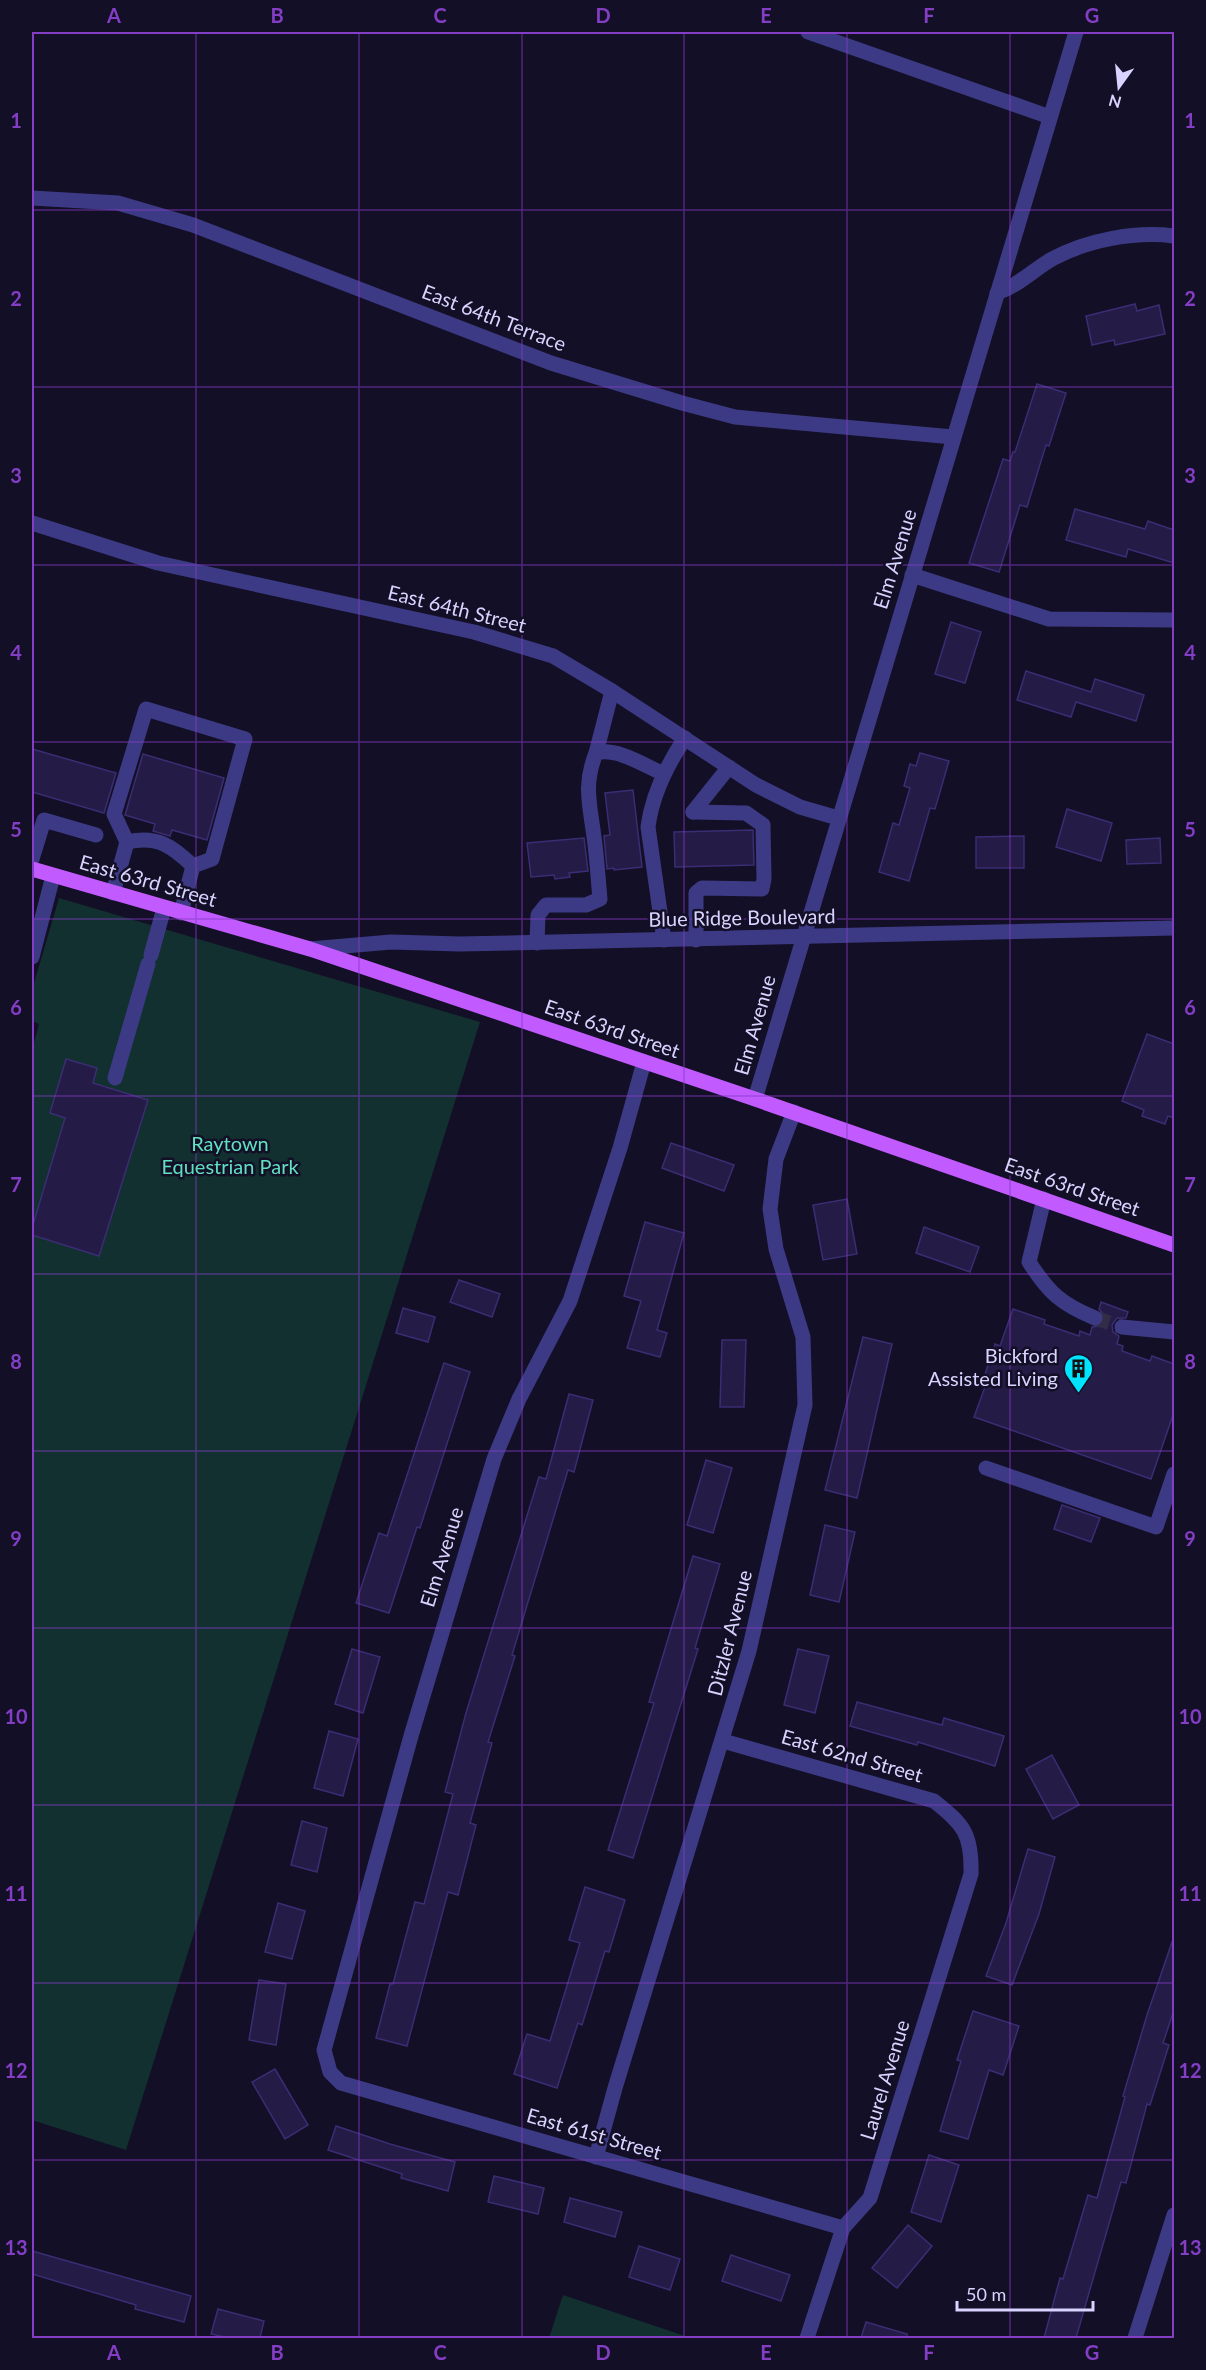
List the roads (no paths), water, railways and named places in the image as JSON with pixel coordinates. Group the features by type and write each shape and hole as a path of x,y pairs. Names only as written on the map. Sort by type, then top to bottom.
{"main road":[{"name":"East 63rd Street","path":"32,869 310,949 794,1112 1174,1245"}],"street":[{"path":"808,32 1050,117"},
{"name":"Elm Avenue","path":"755,1099 1076,32"},
{"name":"East 64th Terrace","path":"32,198 118,203 193,225 551,363 735,417 953,437"},
{"path":"997,293 1008,290 1052,259 1088,245 1133,236 1174,236"},
{"name":"East 64th Street","path":"32,523 158,563 474,632 552,656 612,691 756,785 800,807 838,819"},
{"path":"912,575 1049,619 1174,620"},
{"path":"537,943 538,915 546,905 586,905 600,899 594,836 587,798 589,769 596,753 612,691"},
{"path":"113,893 127,842 114,814 146,709 245,739 212,859 193,866"},
{"path":"664,940 648,827 650,811 664,774 684,738"},
{"path":"596,753 614,753 664,774"},
{"path":"696,940 696,893 702,888 762,888 764,879 763,825 746,813 693,812 729,767"},
{"path":"32,859 38,818 96,835"},
{"path":"127,842 144,838 173,848 193,866"},
{"path":"181,913 193,866"},
{"path":"32,957 53,876"},
{"path":"114,1078 164,908"},
{"name":"Blue Ridge Boulevard","path":"310,949 391,942 537,943 1174,928"},
{"name":"Elm Avenue","path":"335,2076 330,2072 324,2050 411,1736 494,1460 519,1399 570,1301 620,1148 644,1062"},
{"name":"Ditzler Avenue","path":"596,2157 618,2078 749,1652 805,1405 803,1337 776,1249 770,1209 776,1159 794,1112"},
{"path":"1044,1199 1029,1262 1045,1287 1072,1308 1095,1318"},
{"path":"1122,1328 1174,1332"},
{"path":"986,1468 1156,1527 1174,1474"},
{"name":"East 62nd Street","path":"723,1741 934,1801 959,1821 961,1826"},
{"name":"Laurel Avenue","path":"807,2338 843,2228 870,2198 971,1874 972,1850 961,1826"},
{"name":"East 61st Street","path":"335,2076 341,2083 843,2228"},
{"path":"1135,2338 1174,2215"}],"tunnel":[{"path":"1095,1318 1122,1327"}],"place":[{"name":"Bickford Assisted Living","path":"1079,1394"}],"park label":[{"name":"Raytown Equestrian Park","path":"230,1156"}]}
